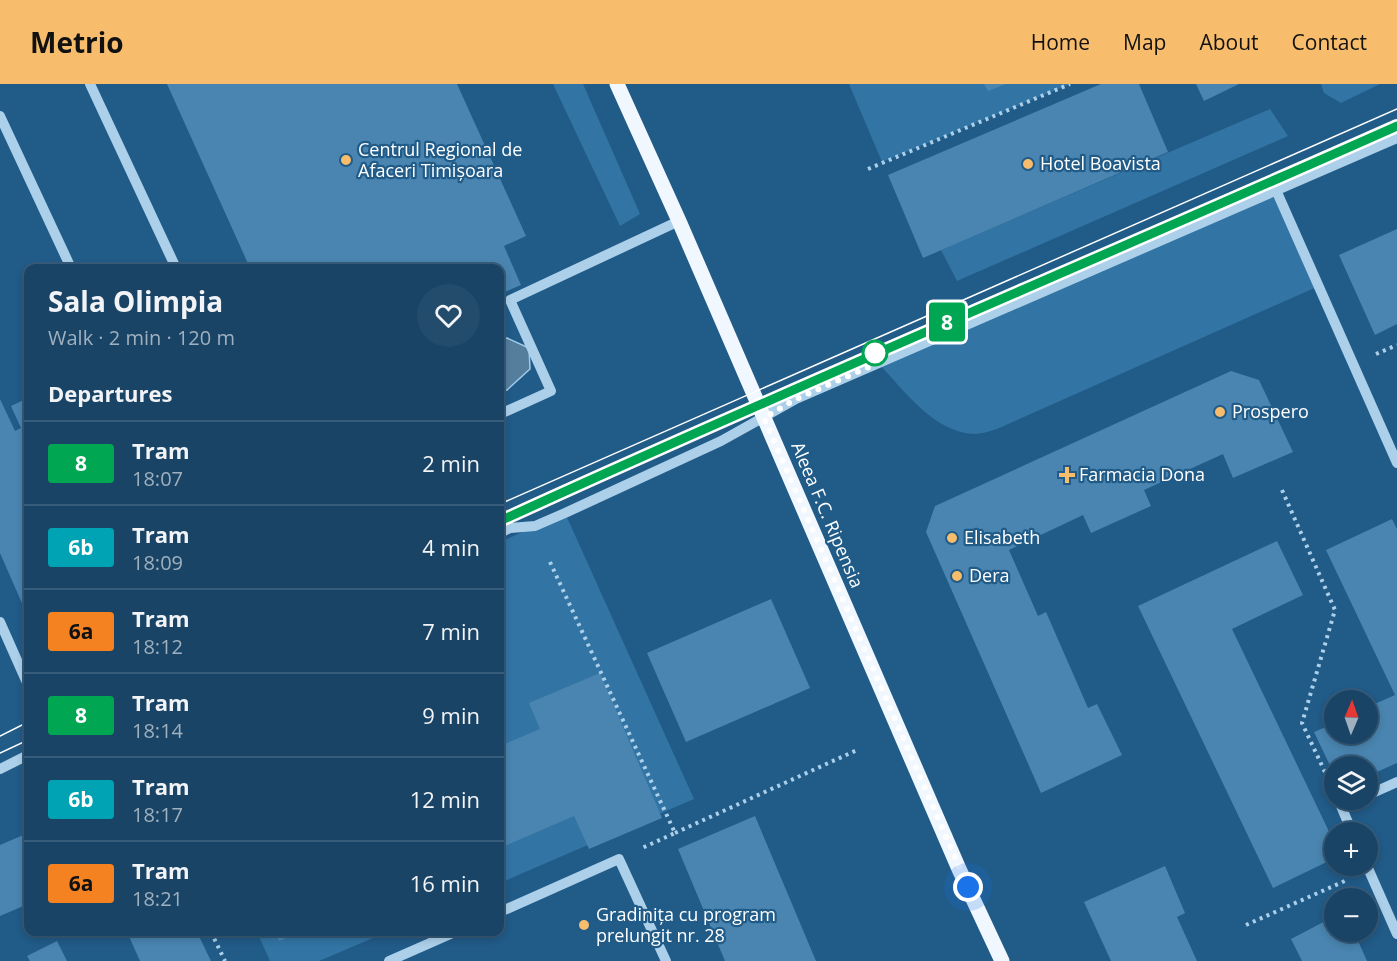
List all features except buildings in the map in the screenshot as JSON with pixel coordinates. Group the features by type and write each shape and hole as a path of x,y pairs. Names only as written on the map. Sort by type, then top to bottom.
{"main road":[{"name":"Aleea F.C. Ripensia","path":"617,84 679,221 959,868 1002,961"}],"street":[{"path":"90,84 174,264"},
{"path":"0,117 69,264"},
{"path":"504,531 510,528 535,526 721,441 796,399 1397,138"},
{"path":"1276,190 1397,464"},
{"path":"504,412 551,391 510,300 679,221"},
{"path":"0,622 24,676"},
{"path":"0,769 24,757"},
{"path":"1378,791 1397,782"},
{"path":"504,910 619,859 666,961"},
{"path":"1372,876 1397,934"},
{"path":"389,961 446,936"}],"path":[{"path":"867,169 1070,84"},
{"path":"1282,490 1335,610 1302,723 1324,770"},
{"path":"550,562 675,833"},
{"path":"619,859 857,750"},
{"path":"1246,925 1351,876"},
{"path":"213,936 225,961"}],"shaded area":[{"path":"553,84 583,84 640,214 620,226"},
{"path":"849,84 1070,84 882,162"},
{"path":"1321,84 1380,84 1341,103 1324,93"},
{"path":"1270,109 1288,136 957,281 941,250"},
{"path":"1276,190 1319,286 997,429 974,434 959,432 946,426 909,397 878,363"},
{"path":"507,338 529,348 530,369 504,390 504,339"},
{"path":"565,513 694,799 504,881 504,540"},
{"path":"259,936 378,936 319,961 270,961"}],"tram line":[{"path":"504,502 1397,109"},
{"path":"504,519 855,361 1276,181 1397,126"},
{"name":"8","path":"504,519 855,361 1276,181 1397,126"},
{"path":"0,736 24,724"},
{"path":"0,753 24,742"}],"place":[{"name":"Centrul Regional de Afaceri Timișoara","path":"346,160"},
{"name":"Hotel Boavista","path":"1028,164"},
{"name":"Prospero","path":"1220,412"},
{"name":"Farmacia Dona","path":"1067,475"},
{"name":"Elisabeth","path":"952,538"},
{"name":"Dera","path":"957,576"},
{"name":"Gradinița cu program prelungit nr. 28","path":"584,925"}],"route":[{"path":"875,353 878,363 796,399 764,418 968,887"}]}
